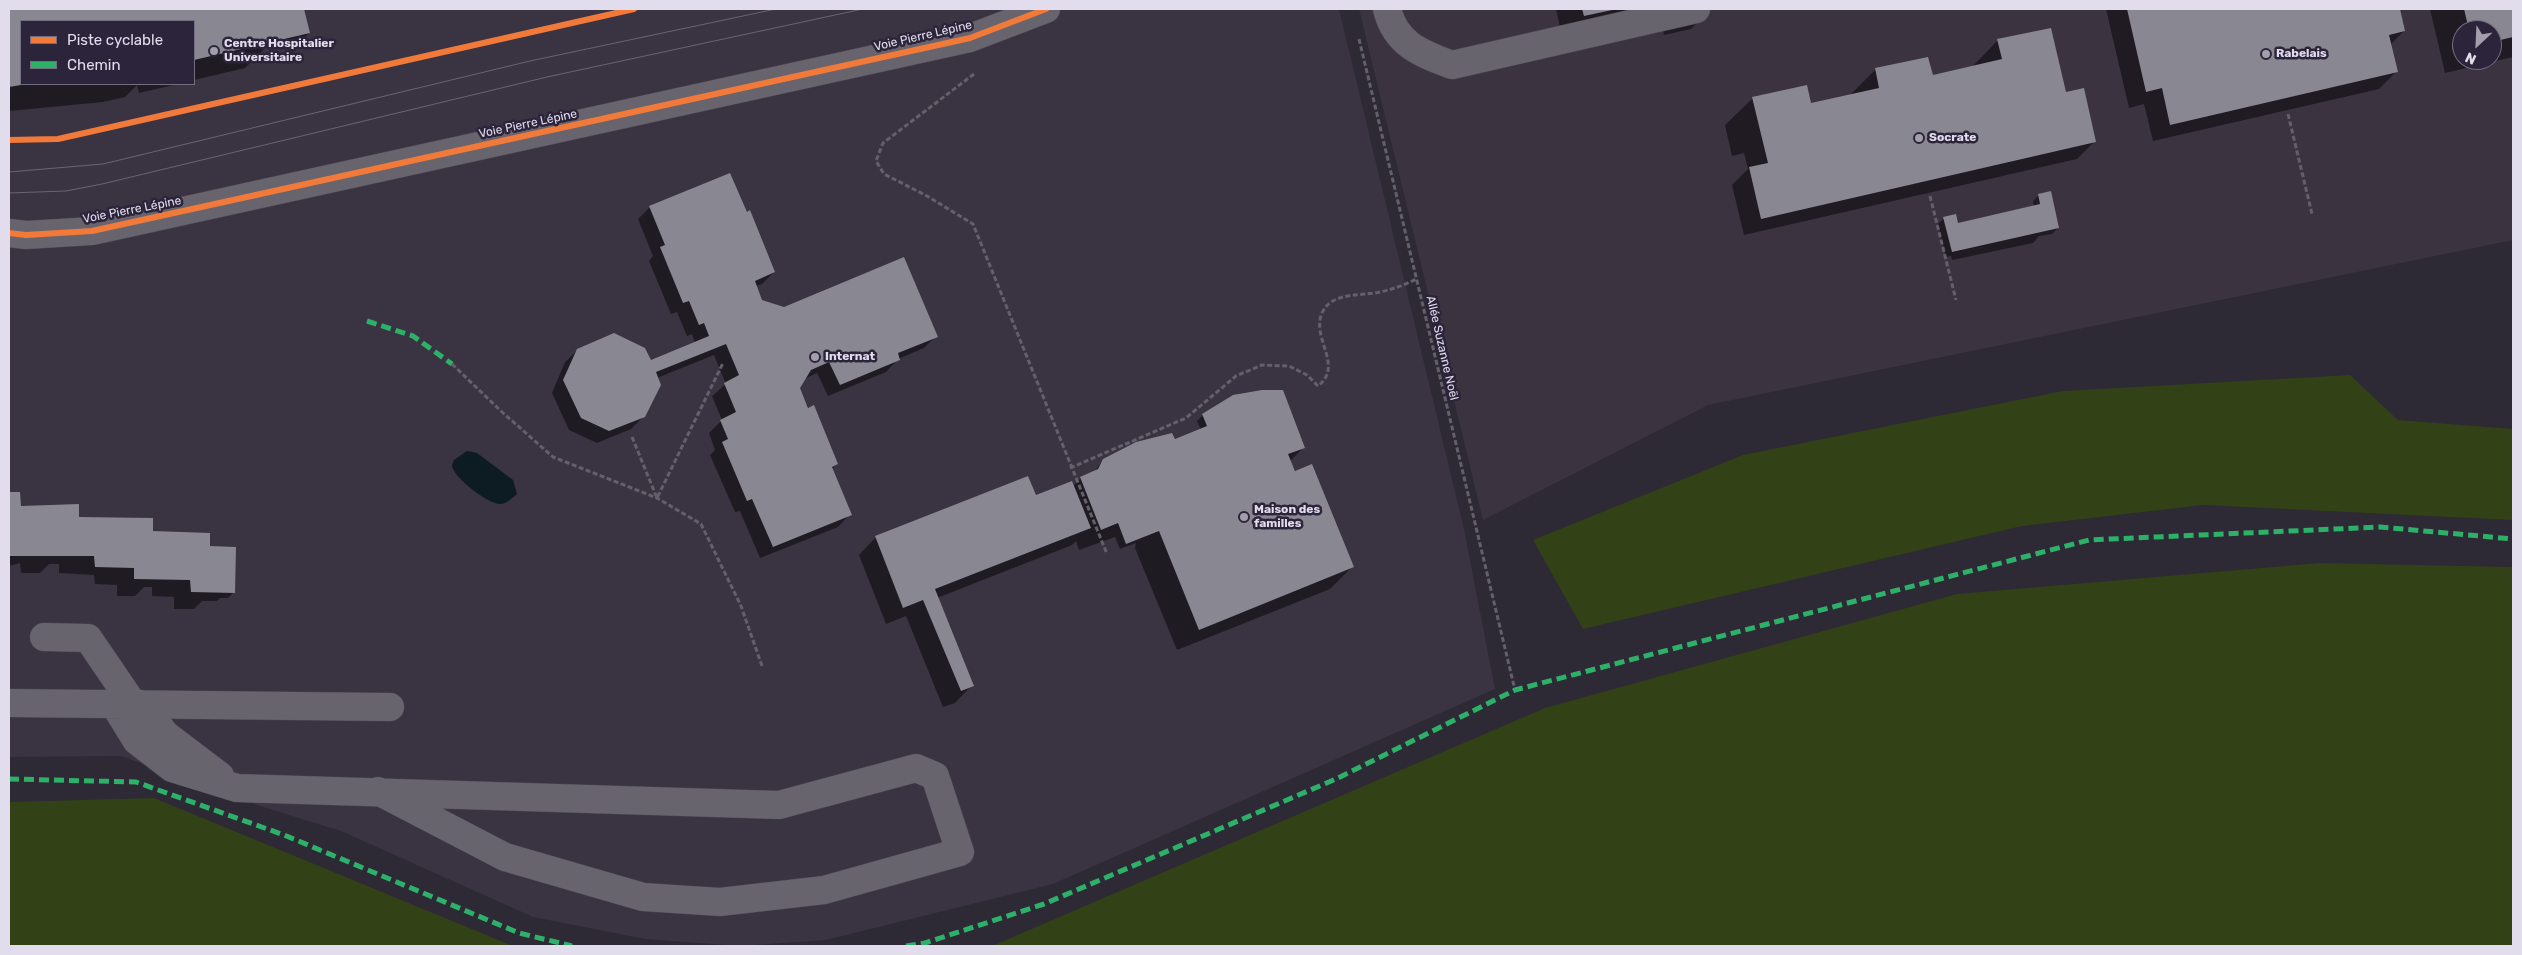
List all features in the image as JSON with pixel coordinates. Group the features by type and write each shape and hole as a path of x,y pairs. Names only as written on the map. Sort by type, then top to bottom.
{"lane":[{"name":"Voie Pierre Lépine","path":"9,233 26,235 92,231 970,38 1046,9"},
{"path":"1387,9 1391,24 1416,52 1452,65 1696,9"},
{"path":"44,637 88,638 129,704 137,742 172,768 237,788 378,791 779,805 916,768 935,776 960,852 824,890 720,902 643,897 505,857 378,791"},
{"path":"9,703 390,707"}],"path":[{"path":"976,73 883,143 876,161 884,174 927,196 973,224 1070,468 1107,554"},
{"path":"2288,114 2312,214"},
{"path":"1930,196 1956,300"},
{"path":"1070,468 1186,418 1236,376 1262,365 1289,366 1307,375 1318,386 1326,380 1330,365 1318,330 1323,310 1335,300 1378,293 1416,279"},
{"path":"657,498 722,363"},
{"path":"452,364 502,412 553,456 657,498 700,524 741,606 762,666"},
{"path":"632,436 657,498"}],"shaded area":[{"path":"9,9 1339,9 1464,529 1495,689 1053,884 826,940 740,946 645,939 533,917 341,831 263,807 121,756 9,757"},
{"path":"1359,9 2513,9 2513,240 1708,405 1483,520"},
{"path":"467,451 477,453 513,480 517,494 505,503 494,503 464,483 452,465 454,460"}],"green space":[{"path":"2350,375 2398,420 2513,429 2513,520 2203,505 2022,526 1583,629 1533,540 1743,455 2063,391"},
{"path":"2320,563 2513,567 2513,946 992,946 1545,708 1957,594"},
{"path":"154,798 513,946 9,946 9,802"}],"building":[{"name":"Centre Hospitalier Universitaire","path":"9,9 304,9 310,33 195,60 195,20 20,20 21,85 9,87"},
{"path":"1582,9 1611,9 1612,10 1584,16"},
{"name":"Rabelais","path":"2127,9 2400,9 2405,31 2389,35 2398,72 2170,125 2162,88 2146,92"},
{"path":"2464,9 2513,9 2513,37 2502,40 2502,20 2467,20"},
{"name":"Socrate","path":"2051,28 2066,92 2084,88 2096,142 1761,219 1749,167 1768,163 1752,97 1807,85 1811,103 1879,88 1875,68 1928,57 1933,75 2002,59 1997,39"},
{"name":"Internat","path":"730,173 747,212 750,210 775,272 755,281 762,300 784,307 904,257 938,337 898,353 900,360 840,385 829,362 811,370 800,388 808,408 814,405 838,464 832,467 852,515 773,547 752,499 747,501 722,442 728,439 720,420 736,412 724,383 739,375 726,344 656,372 661,385 645,417 609,431 581,418 563,380 577,349 614,333 645,348 651,360 709,336 704,323 699,325 689,301 683,303 660,247 665,245 649,206"},
{"path":"2051,191 2059,228 1952,252 1943,217 1956,214 1958,223 2040,204 2038,194"},
{"name":"Maison des familles","path":"1262,390 1283,390 1305,448 1288,454 1295,471 1312,464 1354,567 1199,630 1159,531 1126,544 1118,523 1101,530 1080,477 1098,469 1103,459 1136,442 1172,433 1175,439 1207,426 1202,414 1233,395"},
{"path":"1028,476 1036,495 1072,481 1091,528 935,589 974,686 961,691 923,600 903,608 875,536"},
{"path":"9,492 20,492 21,506 79,504 79,517 153,518 153,531 210,533 210,546 236,547 235,593 191,592 190,580 134,579 134,568 95,567 94,556 9,556"}],"tram line":[{"path":"9,172 103,164 530,61 776,9"},
{"path":"9,193 66,191 102,184 547,77 863,9"}],"marked path":[{"path":"367,321 413,336 452,364"},
{"path":"906,946 925,943 1044,904 1336,779 1515,690 2089,540 2380,527 2513,539"},
{"path":"9,779 136,782 284,835 519,933 572,946"}],"cycle path":[{"path":"9,140 58,139 634,9"},
{"path":"9,233 26,235 92,231 970,38 1046,9"}],"place":[{"name":"Centre Hospitalier Universitaire","path":"214,51"},
{"name":"Rabelais","path":"2266,54"},
{"name":"Socrate","path":"1919,138"},
{"name":"Internat","path":"815,357"},
{"name":"Maison des familles","path":"1244,517"}]}
